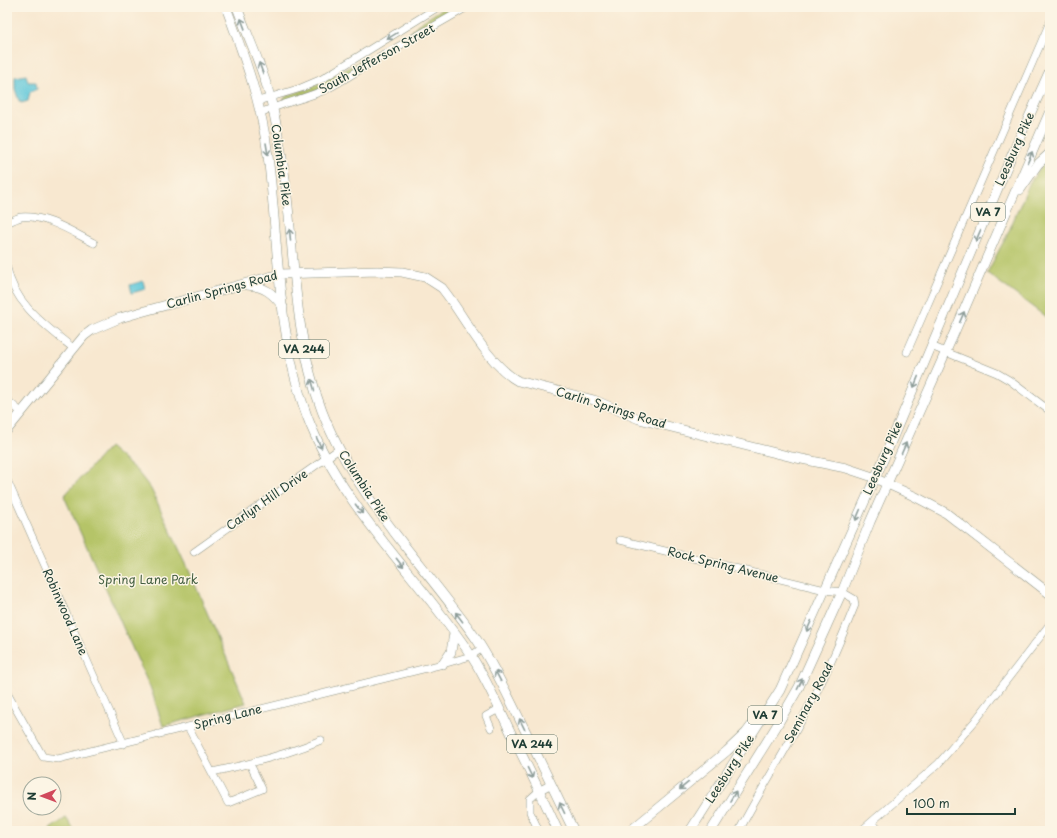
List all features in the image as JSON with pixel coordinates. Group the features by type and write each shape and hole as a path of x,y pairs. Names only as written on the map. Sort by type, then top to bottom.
{"main road":[{"name":"Columbia Pike","path":"226,7 247,62 258,101 268,156 288,345 295,378 307,414 326,458 358,508 471,656 499,709 558,831"},
{"name":"Columbia Pike","path":"237,7 270,97 284,177 301,335 307,364 320,407 339,449 355,477 482,648 503,686 574,831"},
{"name":"Leesburg Pike","path":"690,831 780,690 875,478 1011,157 1050,70"},
{"name":"Leesburg Pike","path":"712,830 799,687 842,592 870,522 946,352 1050,110"},
{"path":"1009,206 1038,164 1050,153"},
{"name":"Carlin Springs Road","path":"7,430 84,336 92,330 120,318 280,274 396,271 425,277 442,288 497,366 518,381 594,400 639,419 792,457 846,468 875,478 932,505 946,514 1050,594"},
{"path":"242,284 257,286 265,289 275,296 283,307"},
{"path":"1033,580 1050,584"},
{"path":"443,664 451,652 454,633"},
{"path":"630,831 727,751 746,733 780,690"}],"street":[{"name":"South Jefferson Street","path":"258,101 307,85 330,75 438,7"},
{"name":"South Jefferson Street","path":"260,113 272,107 306,97 336,84 376,59 467,7"},
{"path":"907,352 1050,22"},
{"path":"7,223 20,217 39,218 94,243"},
{"path":"7,268 14,287 23,303 36,318 73,348"},
{"path":"931,346 997,373 1010,380 1050,411"},
{"path":"7,400 21,412"},
{"name":"Carlyn Hill Drive","path":"194,552 339,449"},
{"name":"Robinwood Lane","path":"7,480 124,744"},
{"name":"Rock Spring Avenue","path":"620,540 825,590"},
{"path":"825,590 842,592"},
{"name":"Seminary Road","path":"739,831 818,690 842,637 855,602 851,596 842,592"},
{"path":"861,831 938,764 984,709 1050,624"},
{"name":"Spring Lane","path":"7,693 43,757 58,759 124,744 443,664 471,656 482,648"},
{"path":"491,728 486,716 499,709"},
{"path":"188,727 228,803 262,789 250,764"},
{"path":"212,772 250,764 299,750 322,740"},
{"path":"539,831 531,815 529,806 531,797 539,790 551,784"},
{"path":"872,822 879,831"}],"green space":[{"path":"445,7 454,7 409,35 417,25"},
{"path":"363,59 366,60 366,62 326,87 285,101 284,99 286,96 326,80"},
{"path":"1046,161 1050,171 1050,320 987,273 1008,233 1030,182"},
{"name":"Spring Lane Park","path":"109,447 137,471 151,489 187,566 246,703 163,726 152,692 64,496"},
{"path":"66,818 75,831 51,831 50,829"}],"water":[{"path":"26,75 28,82 36,82 37,89 30,92 28,101 21,103 15,89 15,77"},
{"path":"143,281 145,289 132,293 130,285"}]}
